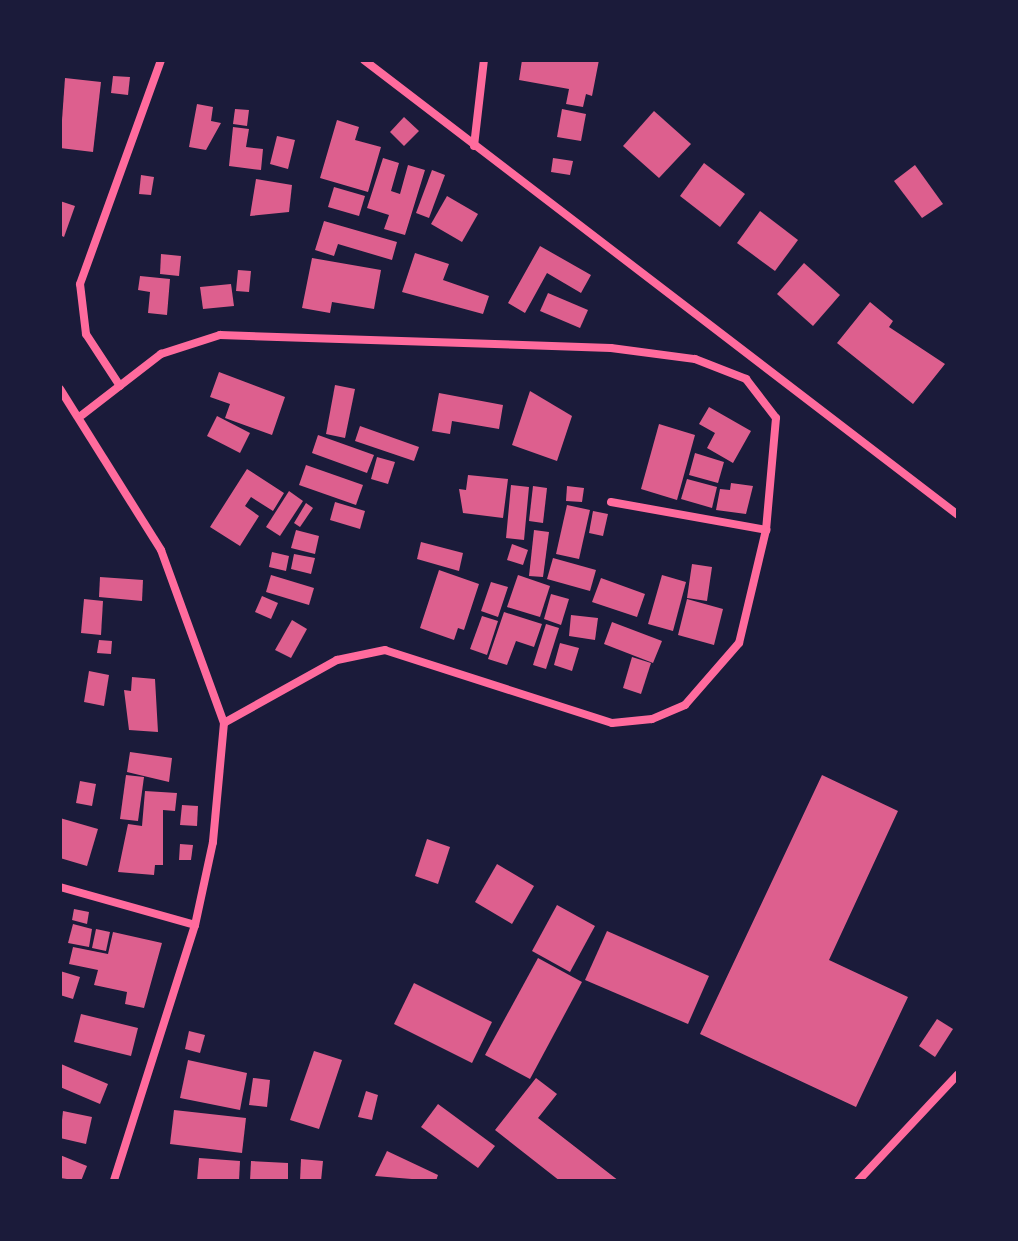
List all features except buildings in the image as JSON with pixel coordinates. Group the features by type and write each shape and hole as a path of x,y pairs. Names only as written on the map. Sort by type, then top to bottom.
{"street":[{"path":"120,386 86,334 80,284 161,60"},
{"path":"364,60 958,515"},
{"path":"474,146 484,60"},
{"path":"82,415 161,354 220,335 611,348 695,359 746,379 776,418 766,530 739,643 715,678 652,719 612,723 385,650 337,660 224,723"},
{"path":"60,389 82,415 161,550 224,723 213,842 195,925 114,1181"},
{"path":"611,502 766,530"},
{"path":"60,887 195,925"},
{"path":"858,1181 958,1074"}]}
